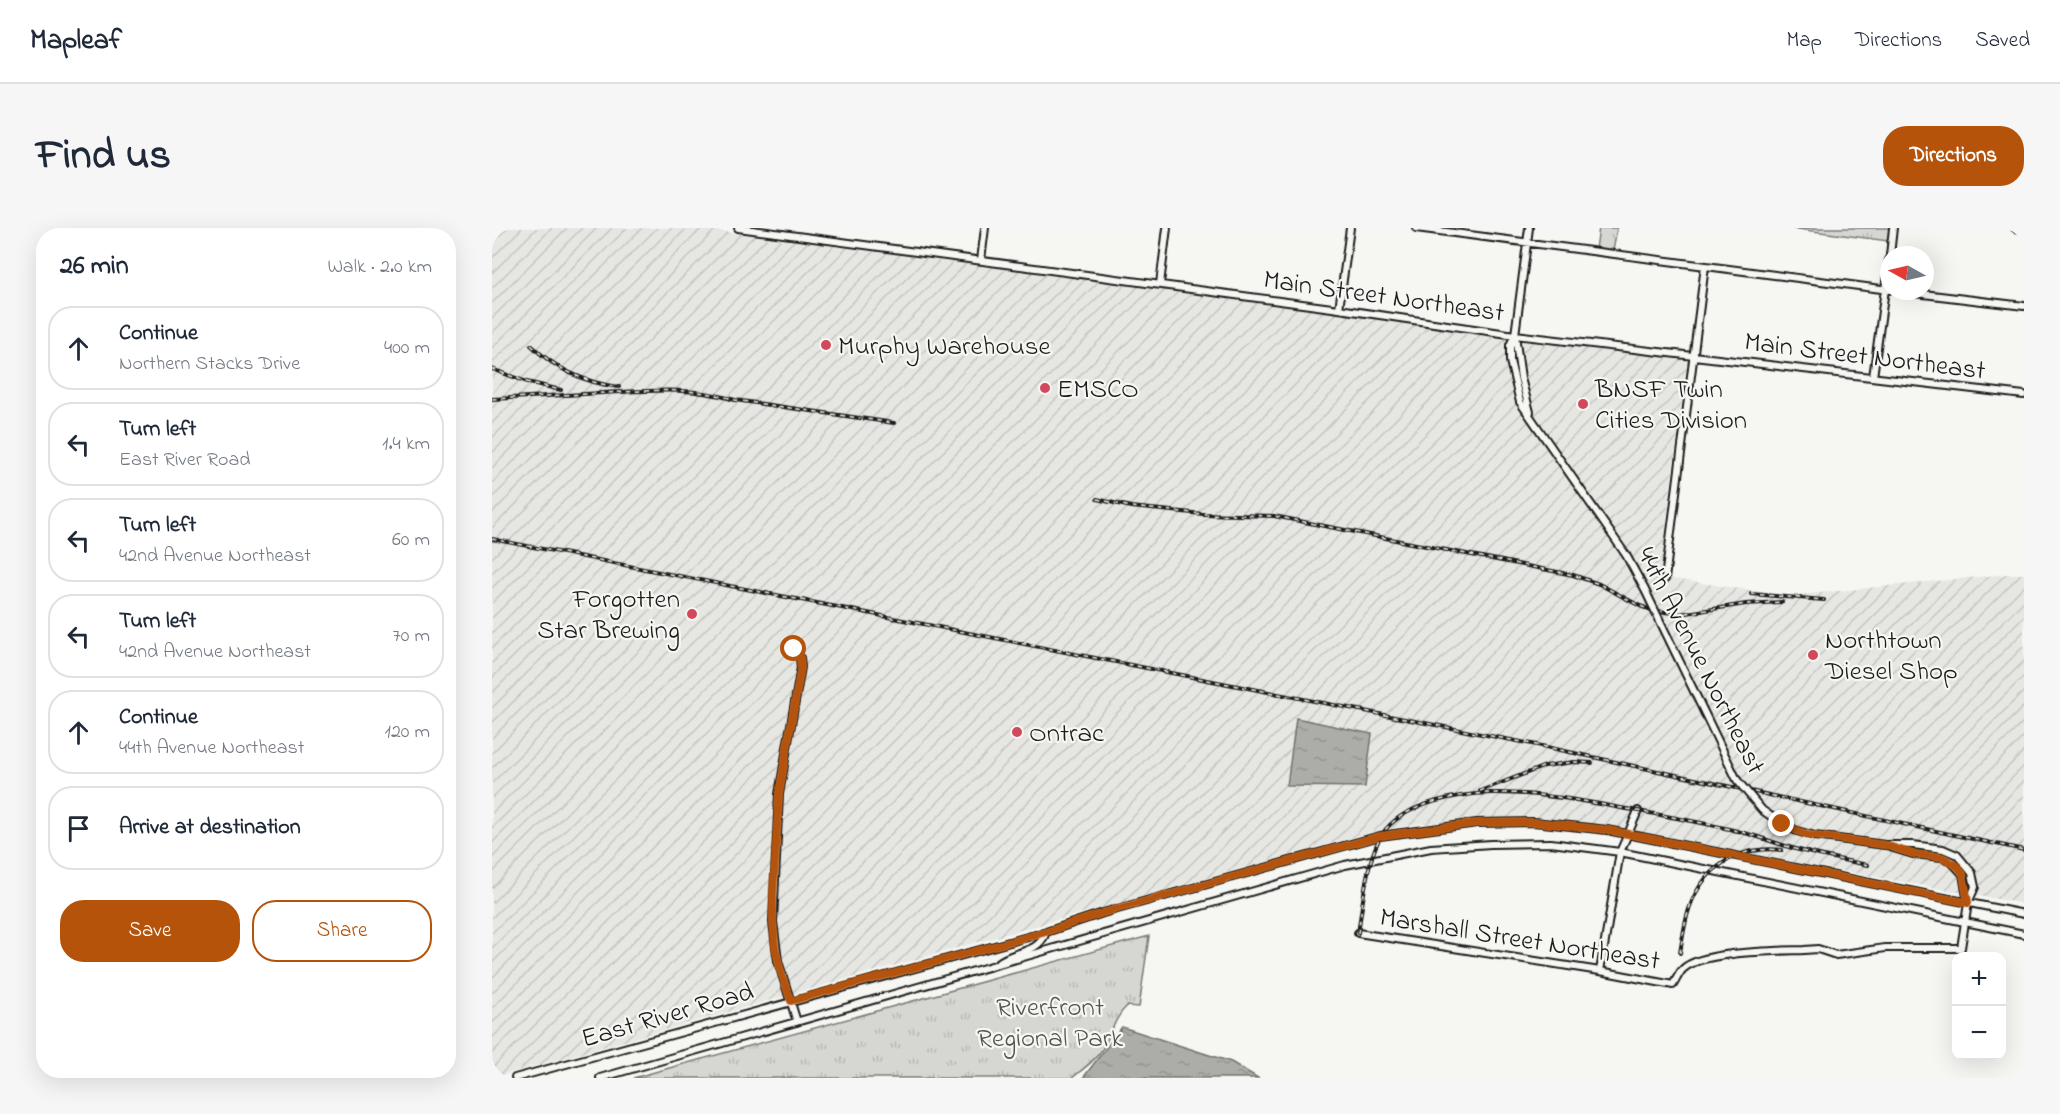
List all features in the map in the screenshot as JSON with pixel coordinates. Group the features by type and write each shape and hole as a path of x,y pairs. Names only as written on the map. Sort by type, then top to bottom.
{"street":[{"name":"Main Street Northeast","path":"738,228 1160,284 1515,335 2024,395"},
{"path":"802,236 804,228"},
{"path":"981,260 985,228"},
{"path":"1160,284 1167,228"},
{"path":"1339,309 1350,228"},
{"path":"1416,228 1880,289"},
{"name":"44th Avenue Northeast","path":"1529,228 1515,335 1521,378 1533,421 1626,555 1737,780 1762,810 1797,831 1815,837 1885,845 1923,846 1943,849 1957,855 1972,873 1975,887 1968,903 1965,922"},
{"path":"1891,246 1893,228"},
{"path":"2015,228 2024,229"},
{"path":"1665,579 1705,266"},
{"path":"1934,295 2024,306"},
{"path":"1872,377 1885,300"},
{"path":"794,649 800,658 801,667 779,794 773,922 778,961 797,1022"},
{"path":"1600,971 1620,852 1638,811"},
{"name":"East River Road","path":"514,1078 1397,833 1478,823 1534,822 1629,834 2024,914"},
{"name":"East River Road","path":"600,1078 1345,865 1431,848 1551,843 1620,852 2024,934"},
{"name":"Marshall Street Northeast","path":"1358,933 1600,971 1673,985 1683,969 1692,963 1714,957 1804,950 1818,950 1836,955 1885,948 1961,948 1965,922"},
{"path":"995,965 1005,957 1037,946 1043,940 1046,932"}],"shaded area":[{"path":"492,228 696,228 1687,360 1666,524 1667,578 1789,596 2024,574 2024,904 1572,822 1519,817 1419,824 1376,831 492,1078"}],"green space":[{"path":"1599,228 1617,228 1613,251 1596,249"},
{"path":"1790,228 1890,228 1888,241"},
{"name":"Riverfront Regional Park","path":"1149,936 1139,1007 1127,1006 1116,1021 1100,1052 1072,1078 633,1078"}],"water":[{"path":"1296,718 1372,734 1365,787 1287,786"},
{"path":"1122,1027 1231,1062 1258,1078 1083,1078"}],"railway":[{"path":"531,345 540,354 572,374 619,387"},
{"path":"492,369 527,382 561,390"},
{"path":"492,399 636,391 686,391 894,423"},
{"path":"1097,499 1131,507 1203,514 1274,516 1573,575 1599,584 1651,610 1680,614 1746,604 1782,602"},
{"path":"492,539 1537,745 2024,850"},
{"path":"1751,594 1824,600"},
{"path":"1480,791 1545,766 1574,762 1592,763"},
{"path":"1358,933 1370,864 1374,850 1386,829 1395,820 1420,806 1464,795 1523,794 1589,802 1711,825 1750,834 1802,851 1868,865"},
{"path":"1680,953 1693,900 1700,886 1710,874 1722,864 1749,852 1782,850"}],"place":[{"name":"Murphy Warehouse","path":"826,345"},
{"name":"EMSCO","path":"1045,388"},
{"name":"BNSF Twin Cities Division","path":"1583,404"},
{"name":"Forgotten Star Brewing","path":"692,614"},
{"name":"Northtown Diesel Shop","path":"1813,655"},
{"name":"Ontrac","path":"1017,732"}],"route":[{"path":"794,649 800,658 801,667 779,794 773,922 778,961 791,1001 1046,932 1103,913 1380,836 1478,823 1534,822 1608,830 1968,903 1963,874 1951,861 1942,857 1913,854 1885,845 1815,837 1782,824"}]}
